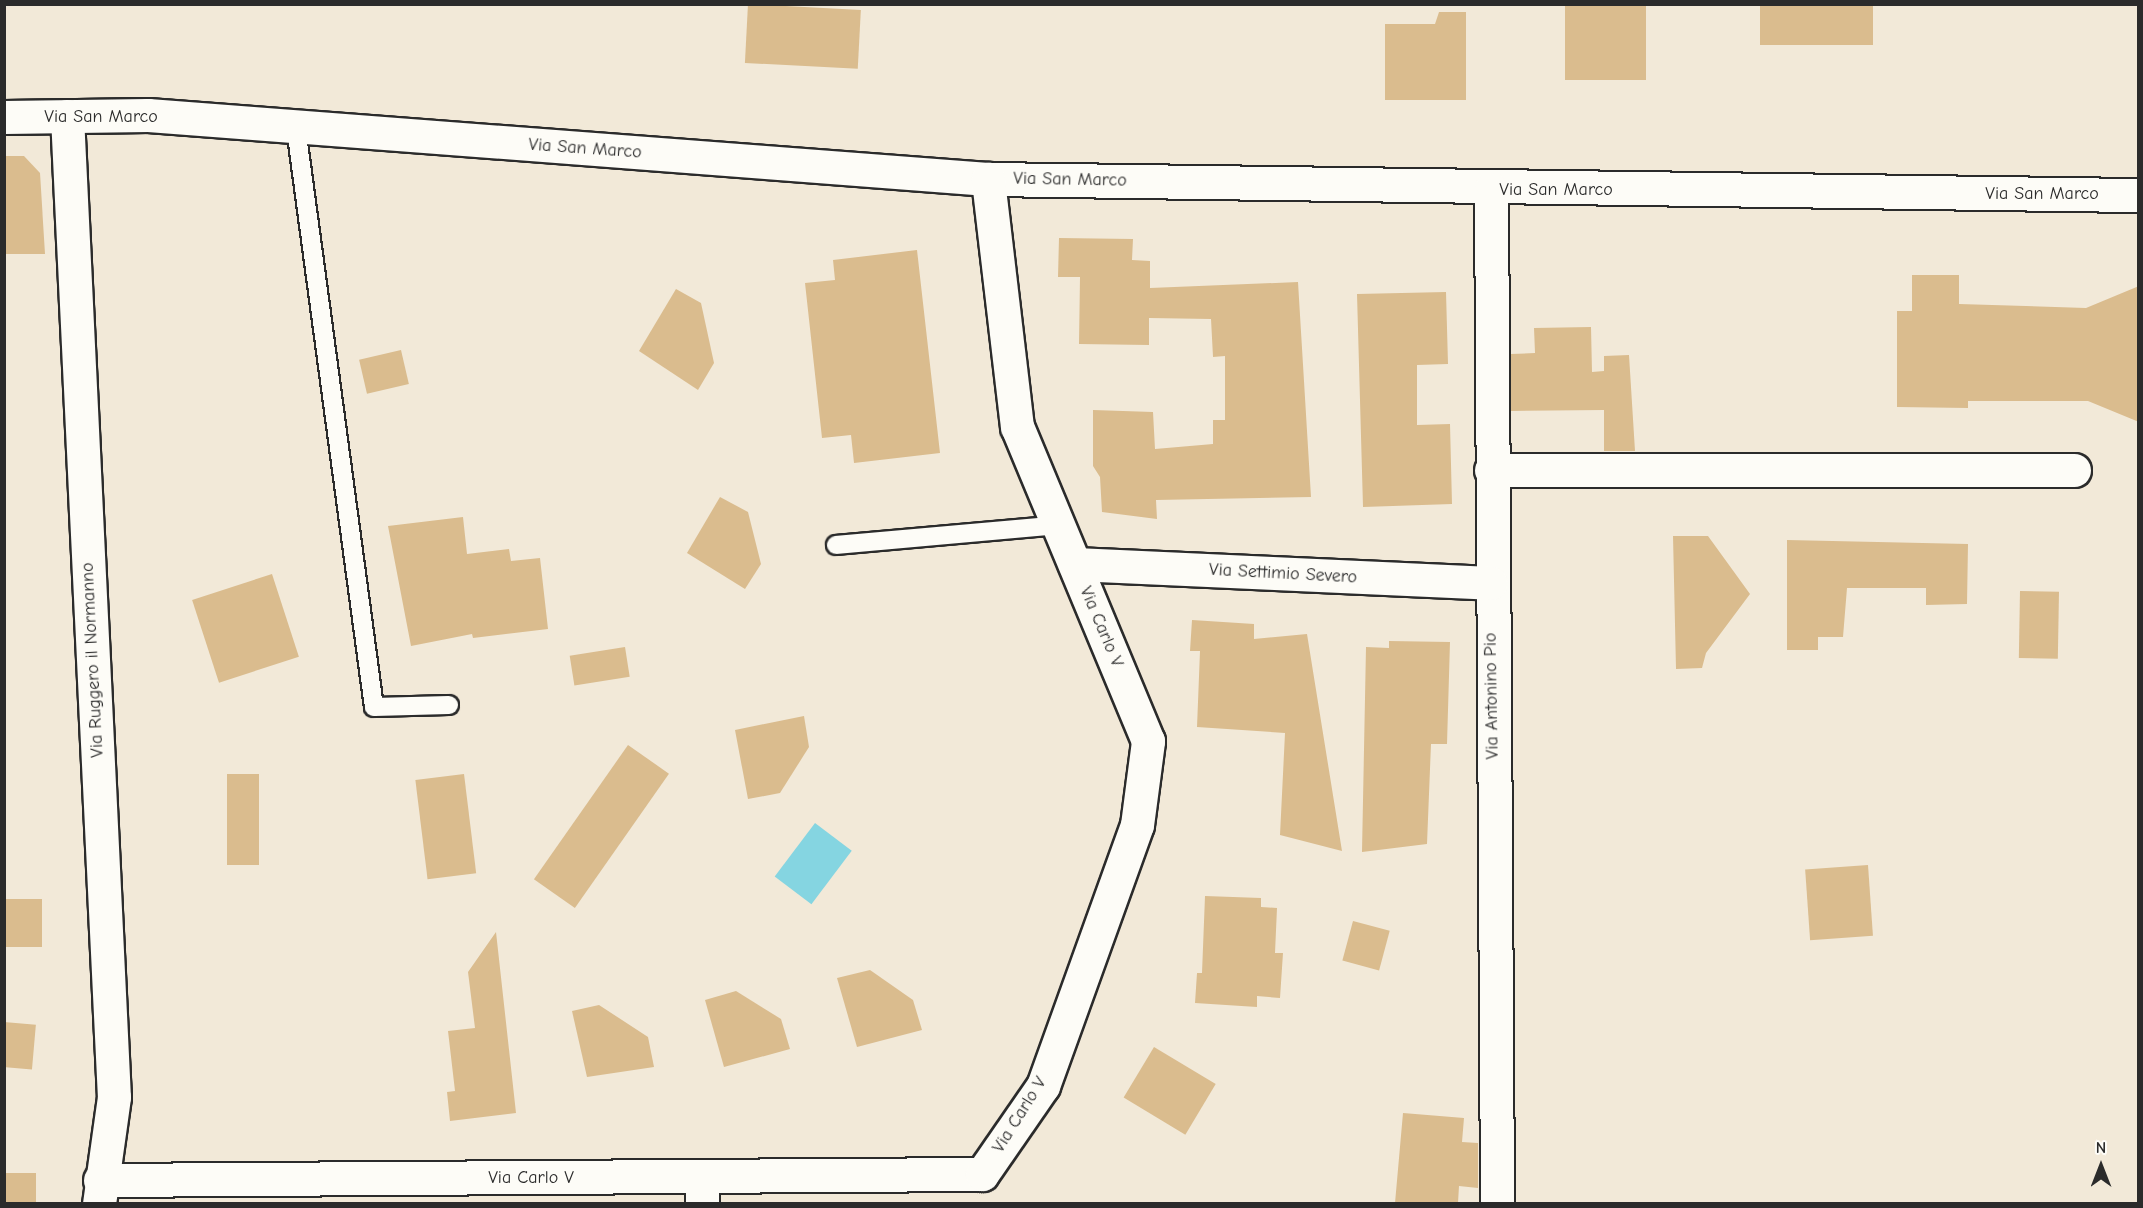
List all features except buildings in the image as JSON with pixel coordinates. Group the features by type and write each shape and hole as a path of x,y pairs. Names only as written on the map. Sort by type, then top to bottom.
{"street":[{"name":"Via Ruggero il Normanno","path":"67,116 114,1097 99,1192"},
{"name":"Via San Marco","path":"4,117 148,116 988,179 1491,189 2139,195"},
{"name":"Via Carlo V","path":"99,1192 702,1190 982,1174 1043,1086 1137,825 1148,741 1017,427 988,179"},
{"name":"Via Antonino Pio","path":"1491,189 1491,583 1497,1203"},
{"path":"1491,470 2074,470"},
{"name":"Via Settimio Severo","path":"1075,564 1491,583"}],"lane":[{"path":"296,128 374,707 449,705"},
{"path":"837,545 1058,525"}],"water":[{"path":"815,823 852,851 811,904 775,877"}]}
